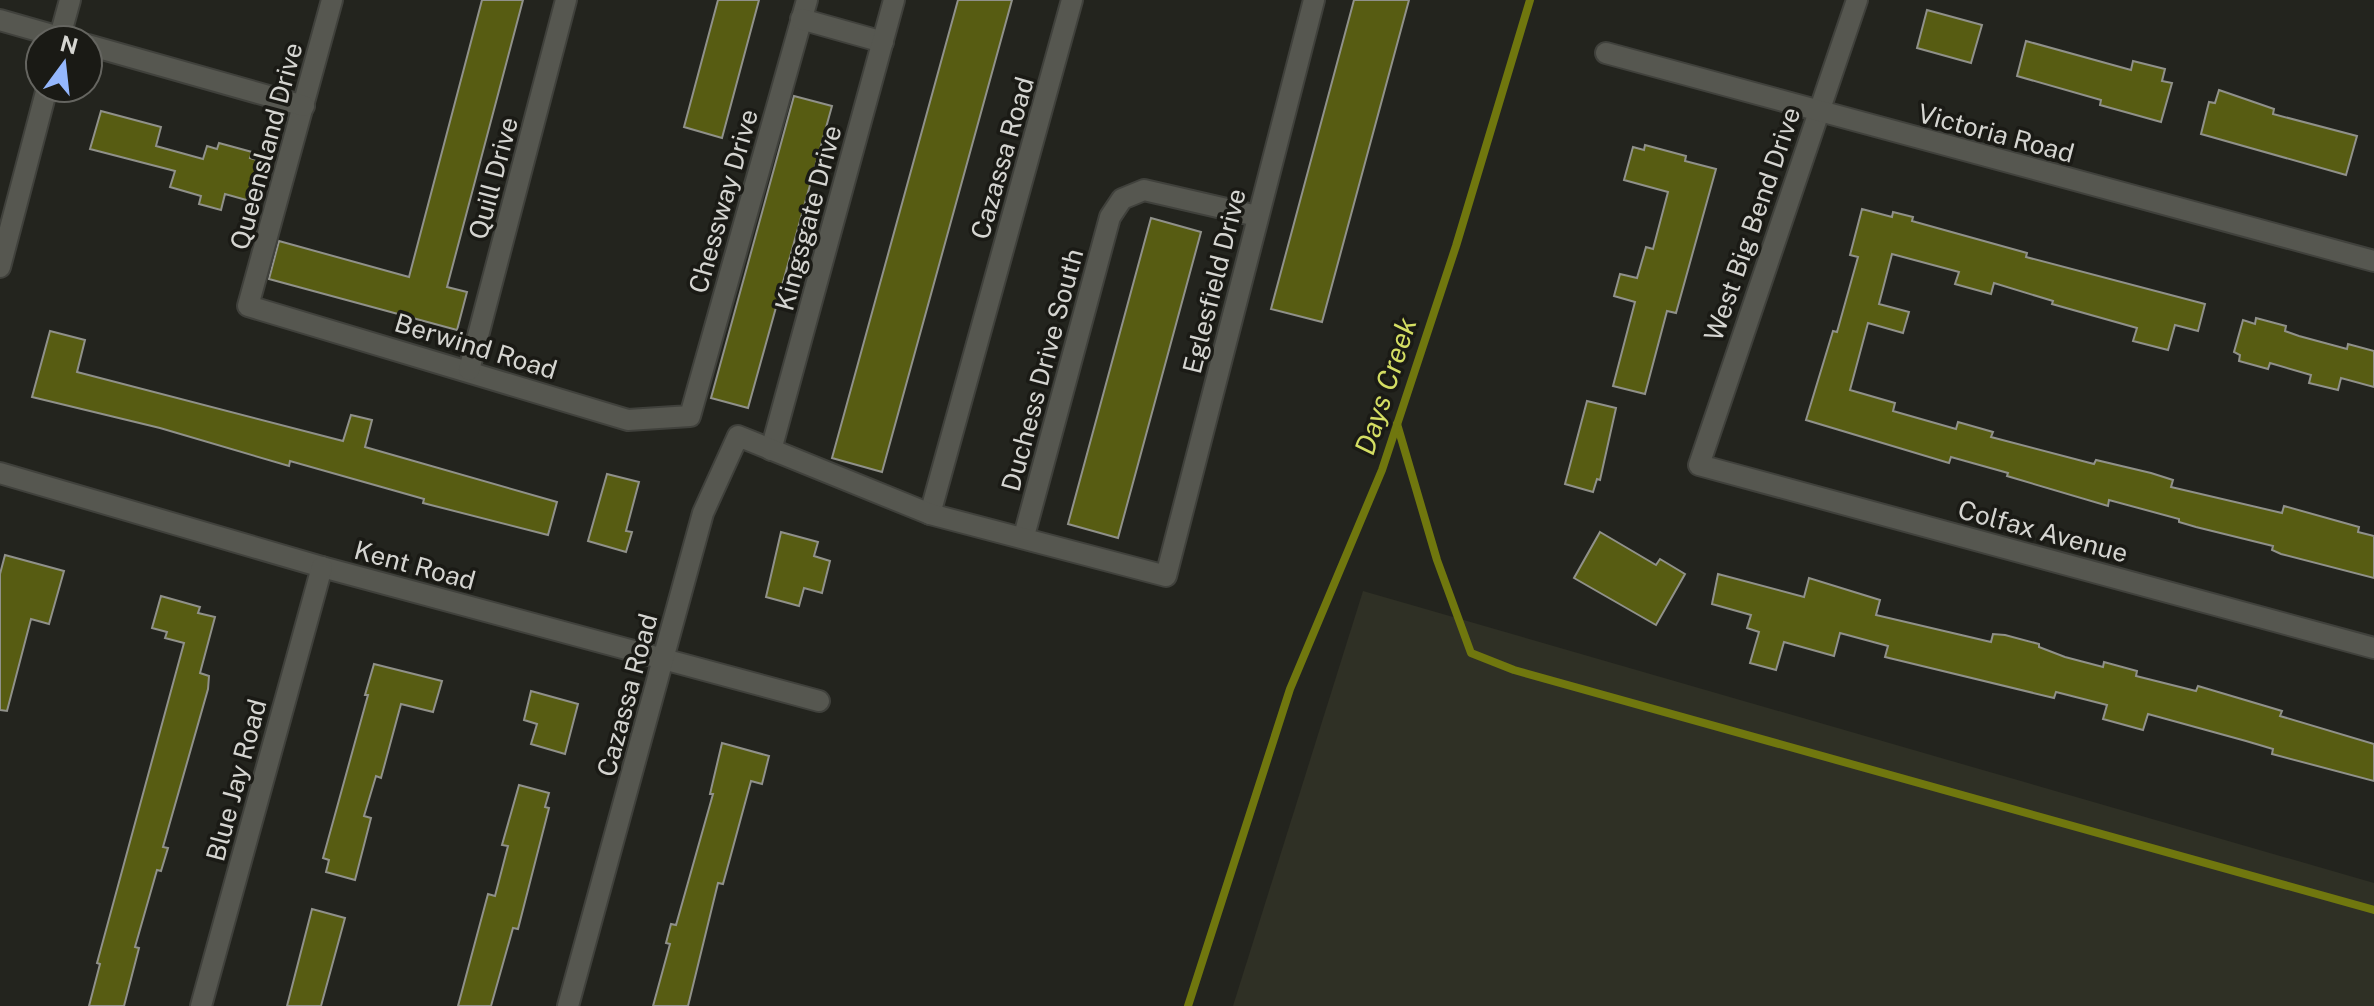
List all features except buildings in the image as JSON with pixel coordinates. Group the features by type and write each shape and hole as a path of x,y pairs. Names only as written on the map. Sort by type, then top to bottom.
{"street":[{"path":"66,24 70,0"},
{"name":"Queensland Drive","path":"248,306 332,0"},
{"name":"Quill Drive","path":"469,370 566,0"},
{"name":"Kingsgate Drive","path":"771,450 894,0"},
{"name":"Cazassa Road","path":"930,514 1072,0"},
{"name":"Eglesfield Drive","path":"1024,536 1166,576 1314,0"},
{"name":"West Big Bend Drive","path":"1699,465 1857,0"},
{"path":"804,10 883,42"},
{"name":"Chessway Drive","path":"690,416 804,10"},
{"path":"0,20 24,27"},
{"path":"104,50 304,106"},
{"name":"Victoria Road","path":"1606,53 1817,113 2374,261"},
{"path":"0,267 43,104"},
{"name":"Duchess Drive South","path":"1024,536 1110,217 1122,199 1144,190 1257,216"},
{"name":"Berwind Road","path":"248,306 628,420 690,416"},
{"name":"Cazassa Road","path":"568,1006 703,513 738,436 771,450"},
{"path":"771,450 930,514 1024,536"},
{"name":"Colfax Avenue","path":"1699,465 2374,648"},
{"name":"Kent Road","path":"0,473 322,567 819,701"},
{"name":"Blue Jay Road","path":"201,1006 322,567"}],"shaded area":[{"path":"1363,591 2374,883 2374,1006 1233,1006"}],"waterway":[{"name":"Days Creek","path":"1188,1006 1290,689 1382,470 1456,246 1530,0"},
{"path":"1397,424 1437,560 1471,653 1514,670 2374,910"}]}
